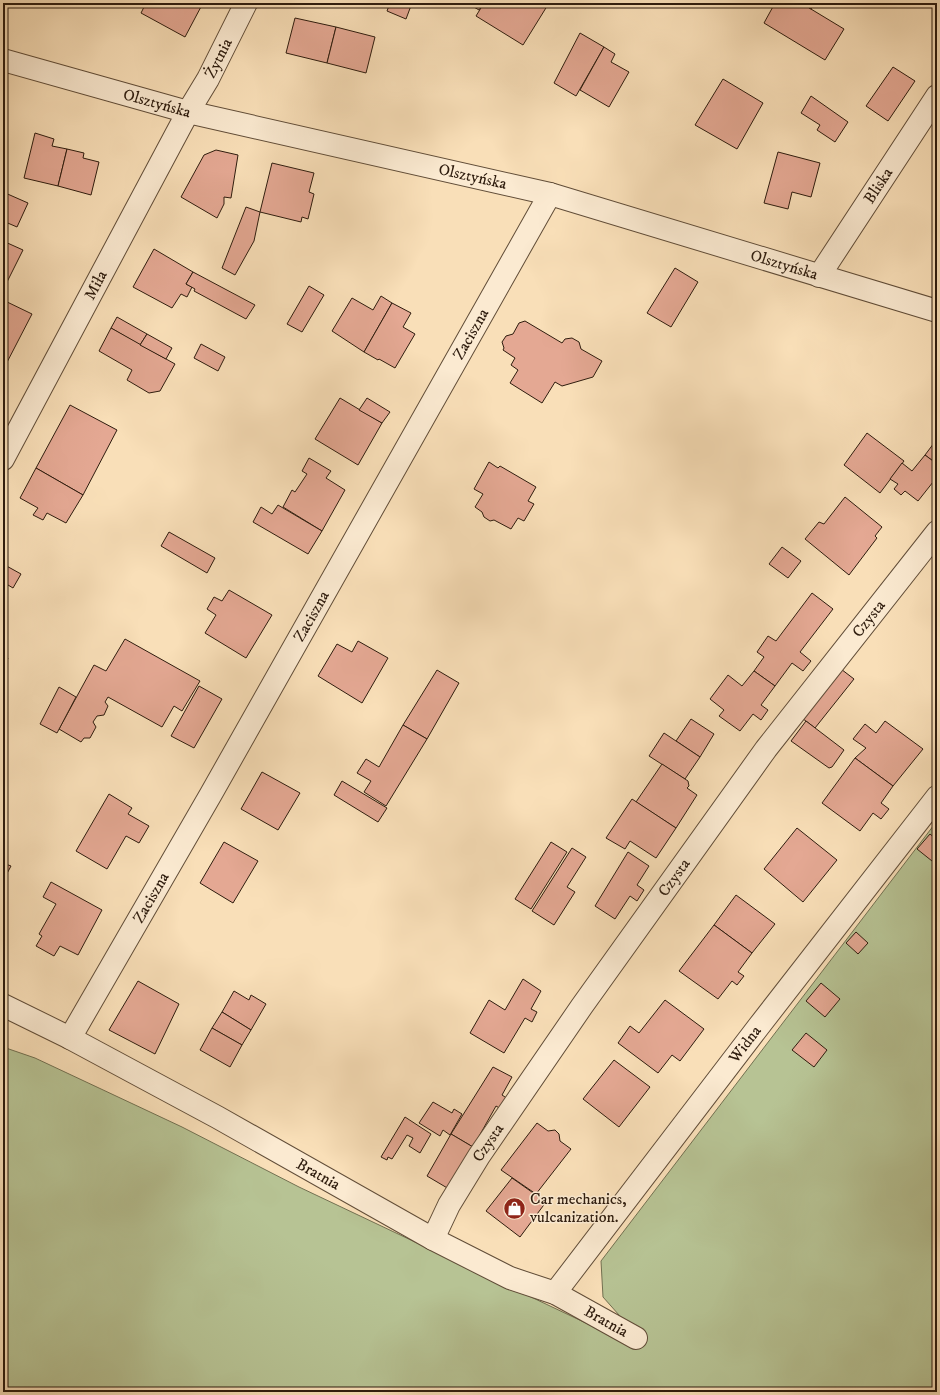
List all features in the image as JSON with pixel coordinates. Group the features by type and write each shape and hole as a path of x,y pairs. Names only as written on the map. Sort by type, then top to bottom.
{"street":[{"name":"Żytnia","path":"188,112 208,79 246,3"},
{"name":"Olsztyńska","path":"3,60 188,112 550,194 937,311"},
{"name":"Bliska","path":"819,276 937,96"},
{"name":"Miła","path":"3,458 188,112"},
{"name":"Zaciszna","path":"70,1038 211,794 550,194"},
{"name":"Czysta","path":"433,1239 449,1205 478,1156 582,1006 766,749 937,532"},
{"name":"Widna","path":"555,1293 754,1032 937,798"},
{"name":"Bratnia","path":"3,1005 70,1038 217,1117 433,1239 510,1278 555,1293 636,1338"}],"green space":[{"path":"937,821 937,1392 3,1392 3,1047 35,1058 182,1127 299,1187 588,1324 632,1348 627,1324 603,1297 601,1261"}],"building":[{"path":"146,3 203,3 185,37 141,13"},
{"path":"390,3 412,3 406,19 387,11"},
{"path":"467,3 484,3 479,10"},
{"path":"484,3 549,3 523,45 476,16"},
{"path":"775,3 801,3 844,29 825,60 764,23"},
{"path":"801,3 815,3 811,9"},
{"path":"295,18 336,27 327,63 286,53"},
{"path":"336,27 375,37 366,73 327,63"},
{"path":"580,33 604,47 576,96 554,83"},
{"path":"604,47 615,54 611,62 629,72 609,107 580,90"},
{"path":"893,67 915,81 888,121 866,106"},
{"path":"723,79 763,103 737,149 695,125"},
{"path":"811,96 848,122 835,142 817,130 820,125 801,113"},
{"path":"35,133 54,139 52,146 67,149 58,186 24,178"},
{"path":"67,149 84,153 83,158 99,162 91,195 58,186"},
{"path":"216,150 238,155 231,198 224,197 224,204 217,218 181,197 204,155"},
{"path":"778,152 820,163 811,197 792,192 788,209 764,203"},
{"path":"272,163 314,173 309,192 314,194 308,219 302,217 301,222 260,212"},
{"path":"3,192 28,203 17,227 3,221"},
{"path":"246,207 260,212 254,241 235,275 222,268"},
{"path":"3,241 23,250 7,282 3,280"},
{"path":"154,249 193,272 186,284 192,287 187,297 181,294 172,308 133,287"},
{"path":"675,268 698,282 671,327 647,313"},
{"path":"193,272 255,305 246,319 194,291 195,289 186,284"},
{"path":"309,286 324,295 302,332 287,324"},
{"path":"381,296 392,303 364,352 332,331 352,298 373,310"},
{"path":"3,300 32,314 3,370"},
{"path":"392,303 411,313 403,327 415,334 395,368 364,352"},
{"path":"117,317 147,334 140,345 111,328"},
{"path":"525,321 562,343 565,339 572,338 579,342 581,349 602,361 593,377 562,386 555,382 542,403 510,383 518,370 511,365 515,358 503,350 504,348 502,342 506,336 513,334 519,323"},
{"path":"111,328 175,364 160,391 149,393 127,380 132,370 99,351"},
{"path":"147,334 172,348 166,359 140,345"},
{"path":"201,344 225,357 218,371 194,358"},
{"path":"340,398 382,423 358,465 315,439"},
{"path":"367,398 390,412 382,423 359,410"},
{"path":"70,405 117,430 83,495 36,468"},
{"path":"867,433 904,461 880,493 844,465"},
{"path":"937,439 937,464 925,455"},
{"path":"925,455 937,464 937,477 918,501 905,491 901,495 894,489 898,484 890,479 902,463 912,471"},
{"path":"309,458 331,471 326,478 345,490 322,531 283,507 292,490 295,492 307,474 302,471"},
{"path":"489,462 498,468 500,466 536,487 528,501 534,504 524,521 518,518 511,529 494,520 490,521 475,507 483,494 474,489"},
{"path":"36,468 83,495 66,523 47,513 43,520 33,515 38,508 20,498"},
{"path":"845,497 882,527 875,536 877,538 849,575 805,539 819,522 824,524"},
{"path":"278,505 322,531 308,554 253,522 261,507 272,514"},
{"path":"169,532 215,558 207,573 161,546"},
{"path":"782,547 801,561 788,578 769,564"},
{"path":"3,564 21,574 13,588 3,582"},
{"path":"229,590 272,615 246,658 205,633 216,615 207,609 214,597 222,601"},
{"path":"812,593 833,609 800,652 811,661 803,671 792,663 775,686 754,671 764,657 757,652 768,636 776,641"},
{"path":"125,639 200,681 182,711 174,706 162,727 108,697 105,702 108,706 104,715 97,716 93,722 96,727 90,738 84,738 81,742 59,729 94,665 106,671"},
{"path":"358,641 388,658 362,703 318,676 337,644 352,652"},
{"path":"3,655 8,658 3,668"},
{"path":"837,666 854,679 815,728 798,715"},
{"path":"437,670 459,683 427,739 403,725"},
{"path":"754,671 775,686 761,705 768,710 761,720 753,714 740,731 719,716 724,710 710,699 728,675 742,686"},
{"path":"199,686 222,699 194,748 171,736"},
{"path":"59,687 76,697 57,733 40,724"},
{"path":"691,719 714,734 700,757 676,741"},
{"path":"806,721 844,750 832,767 829,768 791,741"},
{"path":"885,721 923,749 893,786 855,758 866,748 853,739 865,724 876,733"},
{"path":"403,725 427,739 386,806 364,792 371,781 357,773 366,759 379,767"},
{"path":"664,733 700,757 685,779 649,756"},
{"path":"855,758 893,786 881,803 889,809 881,819 873,813 860,831 822,803"},
{"path":"662,764 688,781 689,786 687,788 697,795 676,828 636,802"},
{"path":"262,772 300,793 278,830 241,809"},
{"path":"342,781 387,808 378,822 334,795"},
{"path":"109,794 132,808 128,814 149,826 139,843 126,836 107,869 76,851"},
{"path":"632,799 676,828 656,858 630,841 625,849 606,838"},
{"path":"797,828 837,860 803,902 764,869"},
{"path":"930,834 937,840 937,865 917,849"},
{"path":"224,842 258,861 233,903 200,883"},
{"path":"551,842 567,852 531,909 515,899"},
{"path":"572,848 586,857 567,887 575,892 554,925 532,911"},
{"path":"628,852 649,866 637,885 644,890 637,901 630,896 615,919 595,906"},
{"path":"3,863 11,866 3,881"},
{"path":"51,882 102,910 78,955 60,946 54,956 36,946 42,936 39,934 56,904 43,897"},
{"path":"736,895 775,924 752,953 714,925"},
{"path":"714,925 752,953 738,972 744,976 737,985 732,981 718,999 679,971"},
{"path":"856,932 868,943 858,954 846,943"},
{"path":"523,979 541,991 531,1009 537,1012 532,1022 525,1018 504,1053 470,1033 489,1000 505,1010"},
{"path":"138,981 179,1004 155,1054 109,1030"},
{"path":"821,983 840,999 825,1017 806,1001"},
{"path":"234,991 249,1000 251,995 266,1004 251,1030 222,1012"},
{"path":"665,1000 704,1029 680,1061 672,1055 658,1073 618,1043 630,1026 639,1033"},
{"path":"222,1012 251,1030 242,1045 212,1028"},
{"path":"212,1028 242,1045 230,1067 200,1050"},
{"path":"806,1033 827,1050 814,1067 792,1050"},
{"path":"614,1060 650,1087 619,1127 583,1099"},
{"path":"493,1067 512,1077 502,1095 508,1099 501,1109 496,1106 473,1147 451,1134"},
{"path":"433,1102 452,1113 454,1109 462,1114 450,1135 443,1130 440,1136 419,1123"},
{"path":"405,1117 431,1134 420,1153 409,1146 413,1138 407,1135 392,1159 388,1157 387,1160 381,1157"},
{"path":"537,1123 548,1131 555,1130 559,1134 560,1141 571,1149 536,1194 501,1170"},
{"path":"451,1134 473,1147 449,1189 427,1176"},
{"path":"512,1178 546,1202 520,1237 486,1211"}],"place":[{"name":"Car mechanics, vulcanization.","path":"515,1208"}]}
